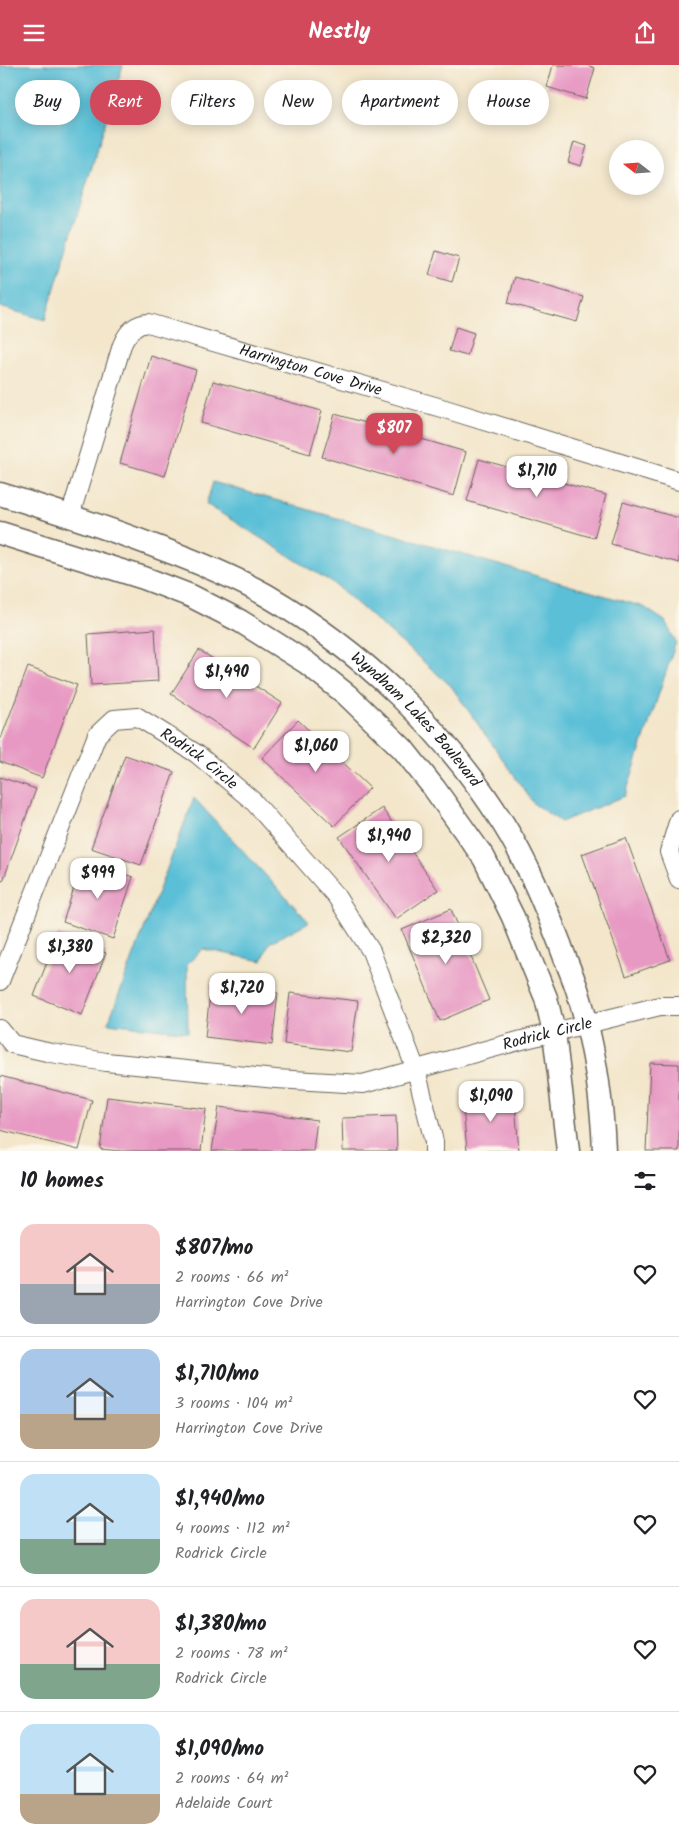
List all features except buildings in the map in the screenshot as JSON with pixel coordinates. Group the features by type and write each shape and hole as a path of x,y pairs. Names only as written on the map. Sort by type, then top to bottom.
{"street":[{"name":"Harrington Cove Drive","path":"70,516 122,345 130,331 137,326 148,323 445,409 679,481"},
{"name":"Wyndham Lakes Boulevard","path":"0,494 120,532 217,570 267,596 330,637 375,673 432,729 464,768 505,826 544,903 577,989 586,1024 599,1099 604,1151"},
{"name":"Wyndham Lakes Boulevard","path":"0,533 144,578 191,596 240,621 307,663 347,695 403,749 434,788 484,858 513,917 542,989 554,1032 568,1151"},
{"name":"Rodrick Circle","path":"0,981 97,735 114,719 138,717 197,753 253,801 336,896 370,951 416,1070"},
{"path":"679,819 669,852 679,879"},
{"name":"Rodrick Circle","path":"0,1029 12,1044 51,1053 106,1062 266,1079 363,1084 586,1024 660,1006 679,1006"},
{"path":"416,1070 434,1142 434,1151"}],"water":[{"path":"0,65 123,65 118,80 90,80 90,125 105,125 45,320 0,307"},
{"path":"213,482 644,607 665,621 676,642 625,796 561,822 534,804 451,686 336,585 206,504"},
{"path":"194,798 309,922 269,943 262,961 203,949 187,964 188,1032 108,1023"}]}
